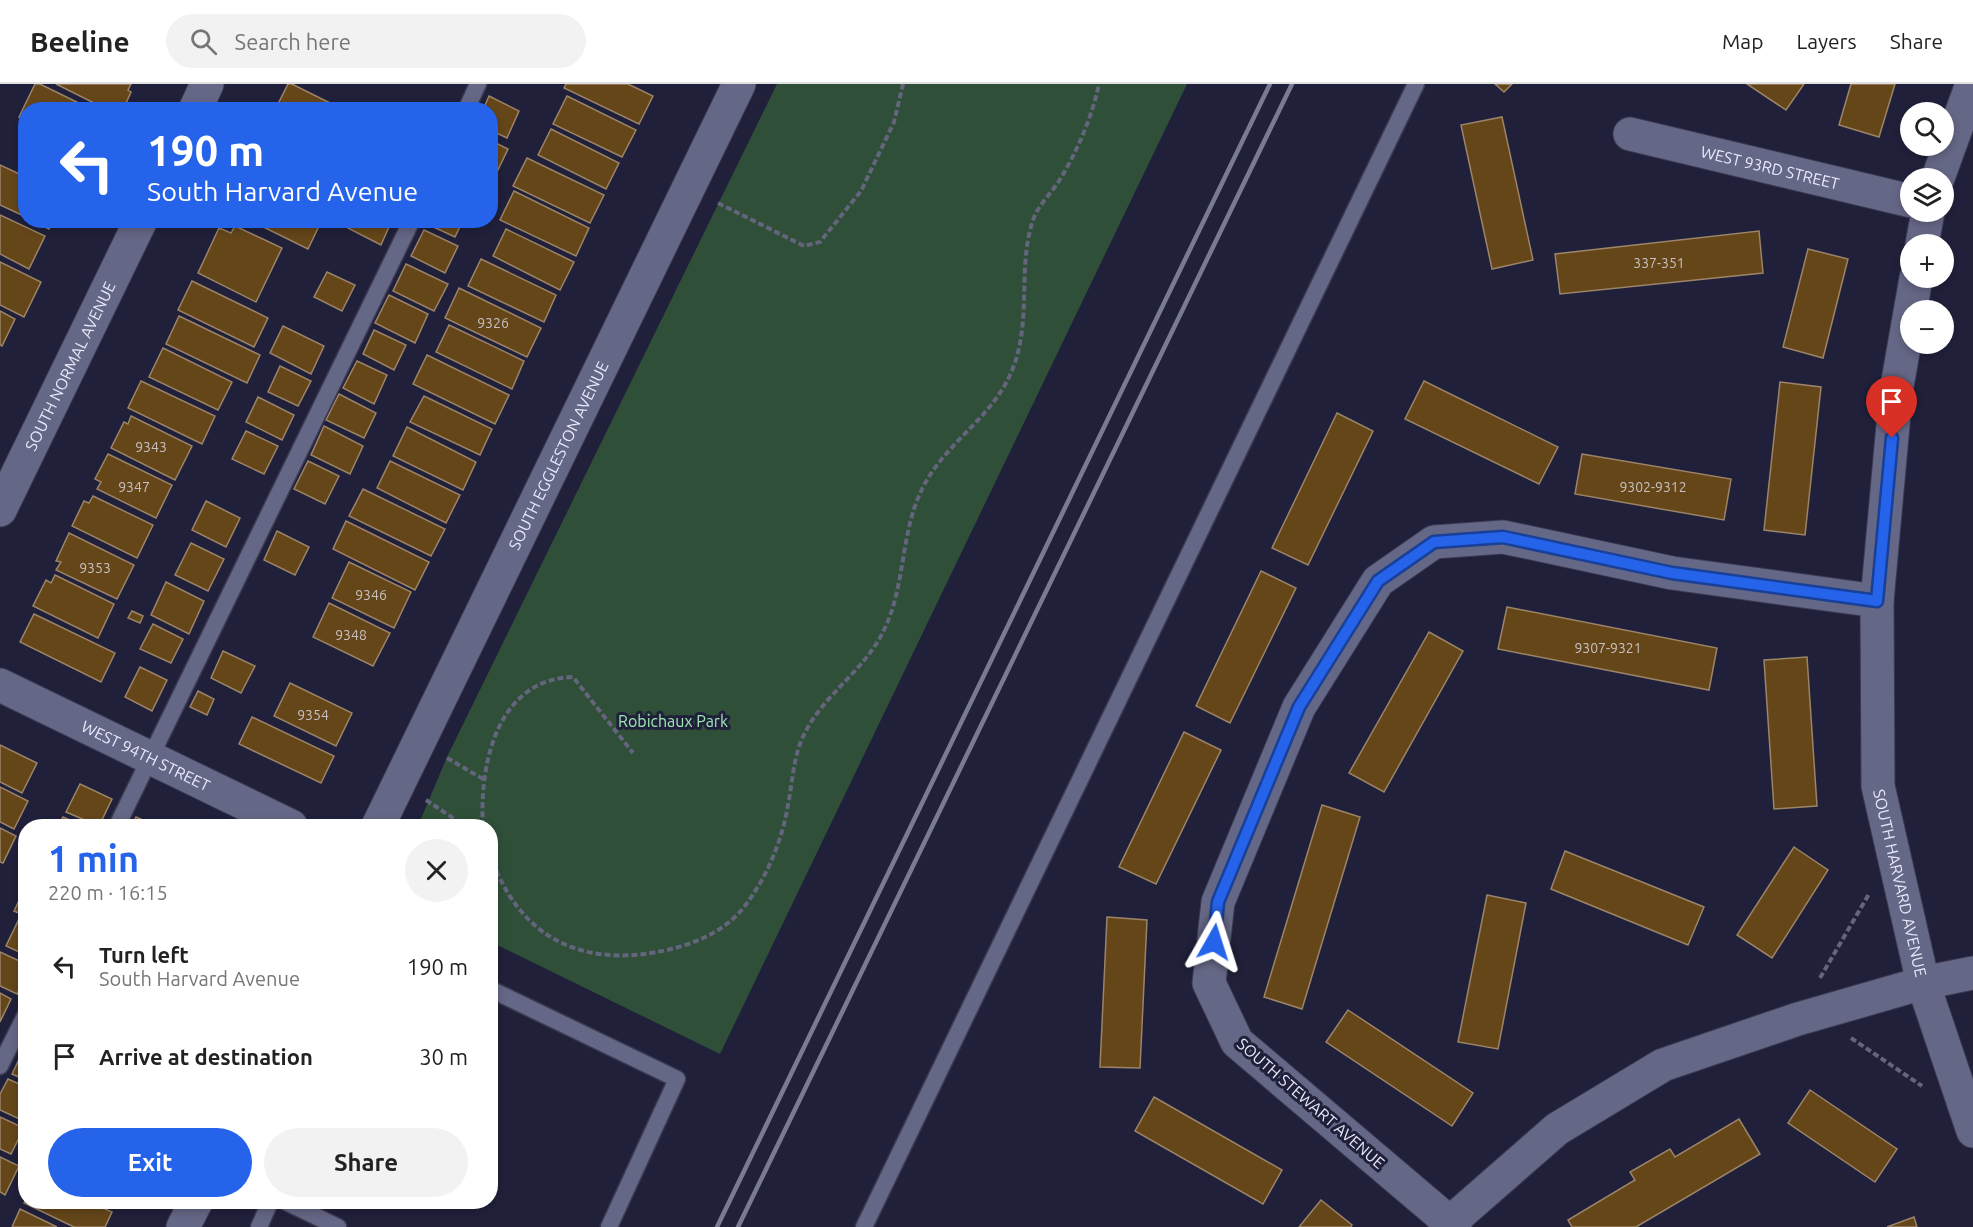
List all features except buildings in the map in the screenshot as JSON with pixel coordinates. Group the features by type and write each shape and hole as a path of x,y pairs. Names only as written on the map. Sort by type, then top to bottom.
{"street":[{"path":"199,102 207,84"},
{"name":"SOUTH EGGLESTON AVENUE","path":"381,819 739,84"},
{"path":"1942,168 1972,84"},
{"name":"WEST 93RD STREET","path":"1630,134 1900,198"},
{"name":"SOUTH NORMAL AVENUE","path":"0,510 137,228"},
{"name":"SOUTH HARVARD AVENUE","path":"1450,1225 1557,1129 1663,1065 1798,1019 1923,983 1878,786 1877,601 1896,392 1914,288"},
{"name":"SOUTH STEWART AVENUE","path":"1450,1225 1237,1042 1209,982 1218,902 1299,707 1378,581 1434,542 1503,537 1672,573 1877,601"},
{"name":"WEST 94TH STREET","path":"0,685 276,819"},
{"path":"1973,973 1923,983 1973,1131"},
{"path":"183,1227 192,1209"}],"lane":[{"path":"470,102 478,84"},
{"path":"864,1227 1416,84"},
{"path":"120,819 408,228"},
{"path":"498,993 677,1079 609,1227"},
{"path":"0,1066 18,1030"},
{"path":"259,1227 267,1209"},
{"path":"301,1209 338,1227"}],"path":[{"path":"718,204 804,246 820,242 830,226 861,190 872,171 894,122 903,84"},
{"path":"498,873 503,885 535,928 564,945 619,958 647,955 702,940 724,927 742,910 757,889 782,834 800,745 804,736 823,704 864,662 884,632 897,594 912,513 923,486 942,457 977,421 1010,376 1024,323 1027,241 1034,217 1059,180 1085,130 1099,84"},
{"path":"483,819 483,779 487,756 505,714 522,694 558,677 573,676 633,753"},
{"path":"447,757 483,779"},
{"path":"426,800 454,819"},
{"path":"1816,986 1870,893"},
{"path":"1846,1034 1928,1090"}],"green space":[{"name":"Robichaux Park","path":"777,84 1187,84 720,1054 498,945 498,819 421,819 447,757"}],"railway":[{"path":"717,1227 1270,84"},
{"path":"738,1227 1292,84"}],"route":[{"path":"1214,942 1218,902 1299,707 1378,581 1434,542 1503,537 1672,573 1827,592 1877,601 1892,438"}]}
